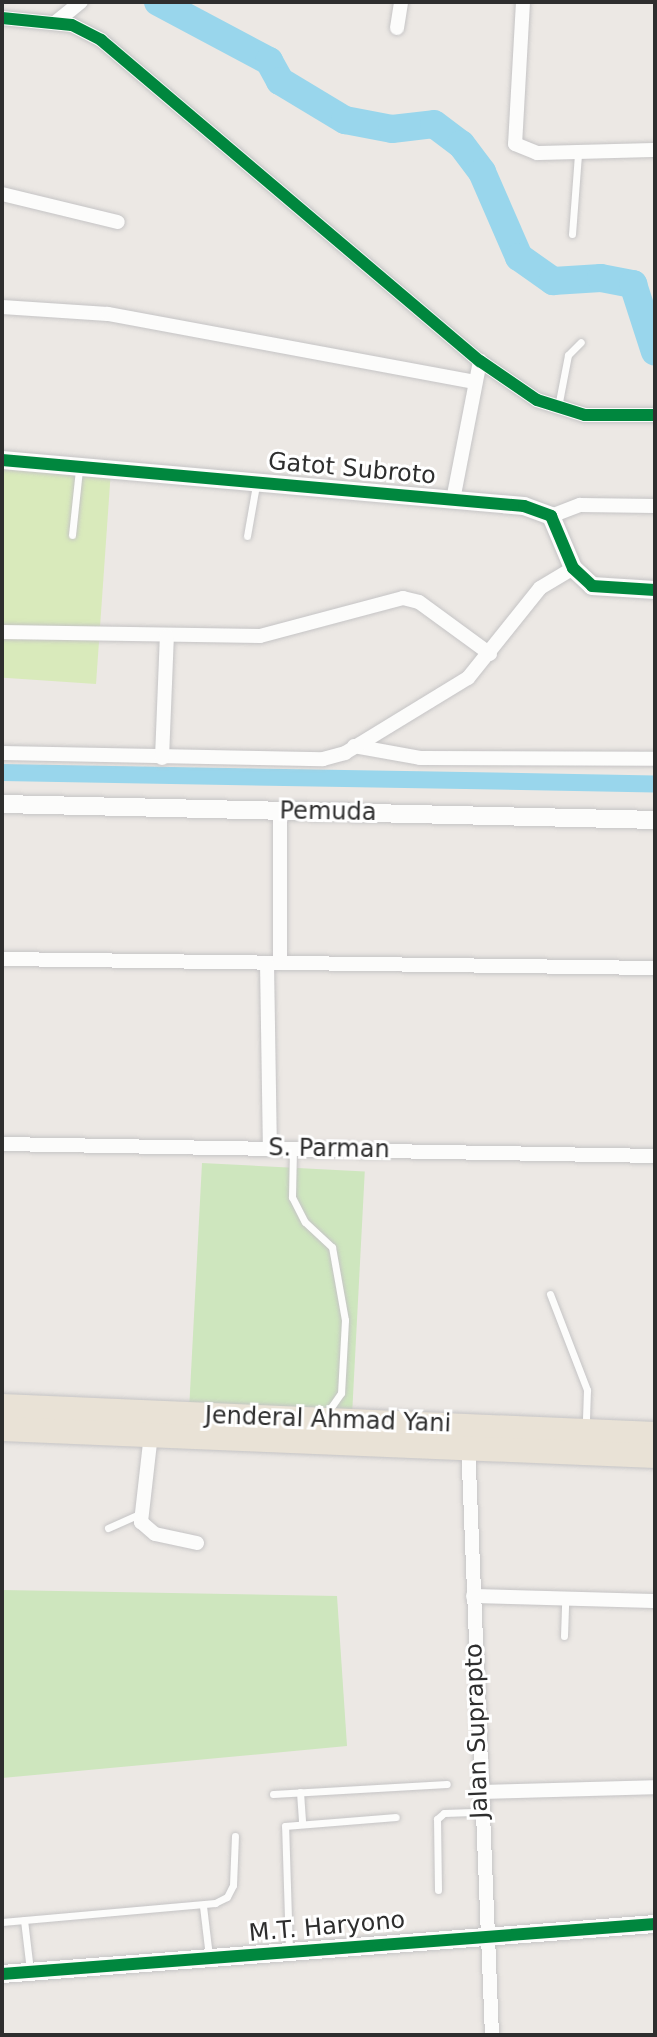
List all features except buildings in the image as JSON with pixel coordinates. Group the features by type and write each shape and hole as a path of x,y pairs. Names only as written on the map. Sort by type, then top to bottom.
{"highway":[{"name":"Jenderal Ahmad Yani","path":"2,1406 323,1421 655,1456"},
{"name":"Jenderal Ahmad Yani","path":"2,1429 151,1434 468,1437 586,1431 655,1434"}],"street":[{"path":"56,22 81,2"},
{"path":"397,28 401,2"},
{"path":"523,2 515,144 526,152 578,154 655,150"},
{"path":"2,18 56,22 85,29 101,40 480,361 557,409 585,415 655,415"},
{"path":"2,194 118,222"},
{"path":"2,307 108,314 475,382"},
{"path":"453,500 480,361"},
{"name":"Gatot Subroto","path":"2,460 524,506 551,516"},
{"path":"655,506 580,505 551,516 573,568 592,586 655,590"},
{"path":"2,753 303,761 354,746 459,685 490,654 540,588 573,568"},
{"path":"2,632 167,636 276,633 383,599 403,598 419,602 490,654"},
{"path":"162,758 167,636"},
{"path":"354,746 432,758 655,759"},
{"name":"Pemuda","path":"2,804 655,820"},
{"path":"270,1148 280,811"},
{"path":"2,959 655,968"},
{"name":"S. Parman","path":"2,1144 655,1156"},
{"path":"151,1434 143,1528 155,1534 197,1543"},
{"name":"Jalan Suprapto","path":"468,1437 479,1792 492,2035"},
{"path":"473,1596 655,1601"},
{"path":"479,1792 655,1787"},
{"name":"M.T. Haryono","path":"2,1974 655,1924"}],"lane":[{"path":"572,234 578,154"},
{"path":"557,409 568,355 581,342"},
{"path":"72,535 80,467"},
{"path":"247,536 256,483"},
{"path":"293,1149 292,1197 305,1222 332,1247 345,1320 341,1393 323,1421"},
{"path":"550,1294 587,1390 586,1431"},
{"path":"108,1528 142,1513"},
{"path":"564,1636 565,1598"},
{"path":"273,1794 447,1784"},
{"path":"300,1792 302,1823"},
{"path":"438,1890 437,1819 444,1813 480,1812"},
{"path":"289,1952 284,1831 288,1824 396,1817"},
{"path":"2,1922 203,1906 231,1891 235,1836"},
{"path":"203,1906 209,1959"},
{"path":"24,1920 30,1972"}],"green space":[{"path":"2,466 111,474 96,684 2,678"},
{"path":"202,1163 365,1172 352,1415 189,1407"},
{"path":"2,1590 337,1596 347,1746 2,1778"}],"water":[{"path":"2,764 655,775 655,792 2,781"}],"waterway":[{"path":"158,2 269,61 280,81 345,120 392,129 434,124 461,144 482,172 519,257 553,281 601,278 633,284 655,352"}],"cycle path":[{"path":"2,18 72,25 101,40 480,361 537,400 585,415 655,415"},
{"path":"2,460 524,506 551,516 573,568 592,586 655,590"},
{"path":"2,1974 655,1924"}]}
